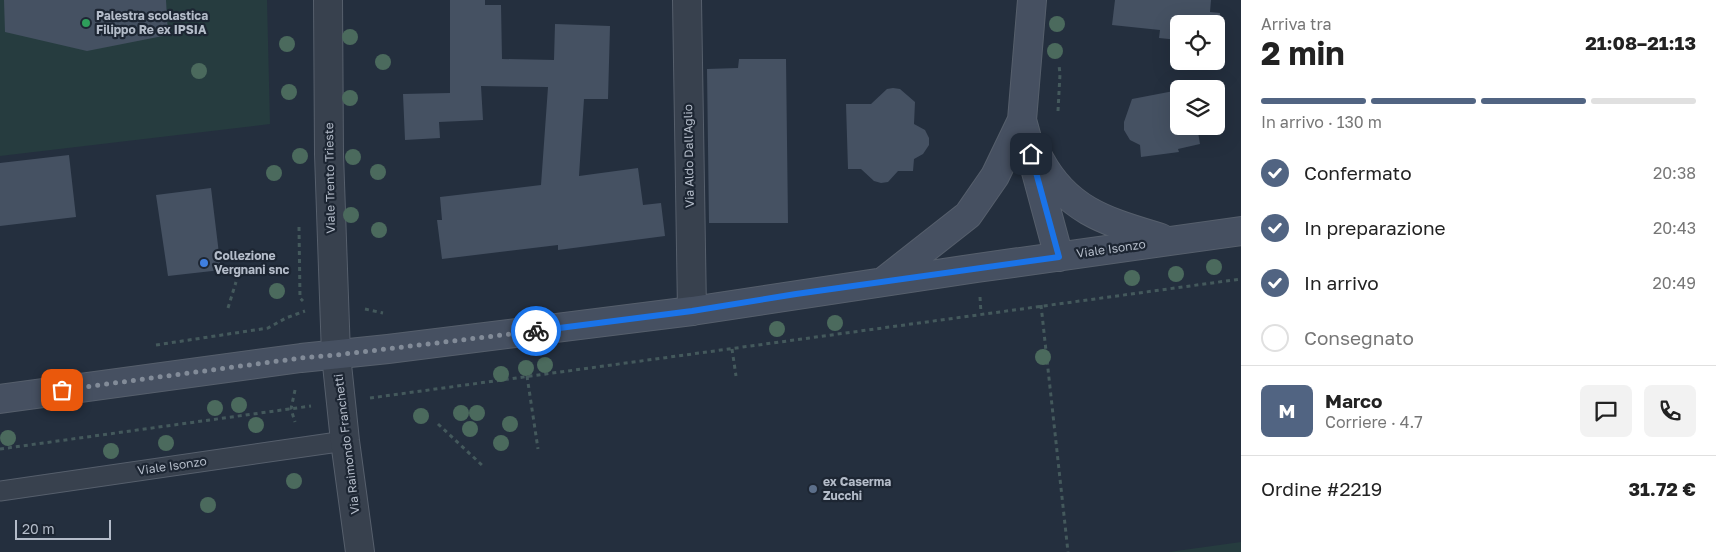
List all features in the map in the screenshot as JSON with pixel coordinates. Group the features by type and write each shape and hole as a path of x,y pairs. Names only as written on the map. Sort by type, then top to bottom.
{"main road":[{"path":"1032,0 1022,120 1059,257"},
{"path":"1022,120 1040,162 1058,188 1087,211 1120,226 1170,241"},
{"path":"883,282 968,215 994,176 1022,120"},
{"name":"Viale Isonzo","path":"0,399 301,358 692,311 1241,231"}],"street":[{"name":"Viale Trento Trieste","path":"328,0 329,154 336,355"},
{"name":"Via Aldo Dall'Aglio","path":"687,0 692,311"},
{"name":"Via Raimondo Franchetti","path":"336,355 332,403 344,552"},
{"name":"Via Raimondo Franchetti","path":"336,442 360,552"}],"lane":[{"name":"Viale Isonzo","path":"0,491 336,442"}],"path":[{"path":"299,219 300,298 305,304"},
{"path":"0,449 1241,279"},
{"path":"228,308 236,282"},
{"path":"1042,305 1068,552"},
{"path":"154,345 268,328 286,318 310,309"},
{"path":"732,349 736,376"},
{"path":"527,376 538,449"},
{"path":"438,424 484,467"}],"green space":[{"path":"0,0 267,0 270,124 0,156"},
{"path":"1241,542 1241,552 1169,552"}],"building":[{"name":"Palestra scolastica Filippo Re ex IPSIA","path":"4,0 166,0 168,35 87,51 5,32"},
{"path":"450,0 485,0 485,5 501,5 502,59 554,60 555,24 610,26 608,99 584,99 579,176 638,168 643,205 661,203 665,236 558,250 558,245 442,259 437,220 442,220 440,197 541,185 548,87 481,86 483,120 439,122 440,138 405,140 403,94 450,93"},
{"path":"1115,0 1211,0 1210,12 1220,13 1220,15 1170,15 1170,39 1159,38 1160,30 1112,25"},
{"path":"739,59 786,59 788,223 709,223 707,69 738,68"},
{"path":"887,89 900,89 915,102 914,124 925,130 929,138 929,145 923,154 914,159 913,171 898,171 888,182 881,183 874,181 861,169 848,169 846,104 871,104"},
{"path":"1170,92 1170,135 1198,135 1200,144 1178,149 1179,152 1141,157 1140,145 1130,140 1124,130 1124,122 1132,99"},
{"path":"69,155 76,217 0,226 0,163"},
{"path":"211,188 221,270 168,276 156,195"}],"way so far":[{"path":"62,390 301,358 536,331"}],"place":[{"name":"Palestra scolastica Filippo Re ex IPSIA","path":"86,23"},
{"name":"Collezione Vergnani snc","path":"204,263"},
{"name":"ex Caserma Zucchi","path":"813,489"}],"route":[{"path":"536,331 692,311 796,294 1059,257 1031,154"}]}
